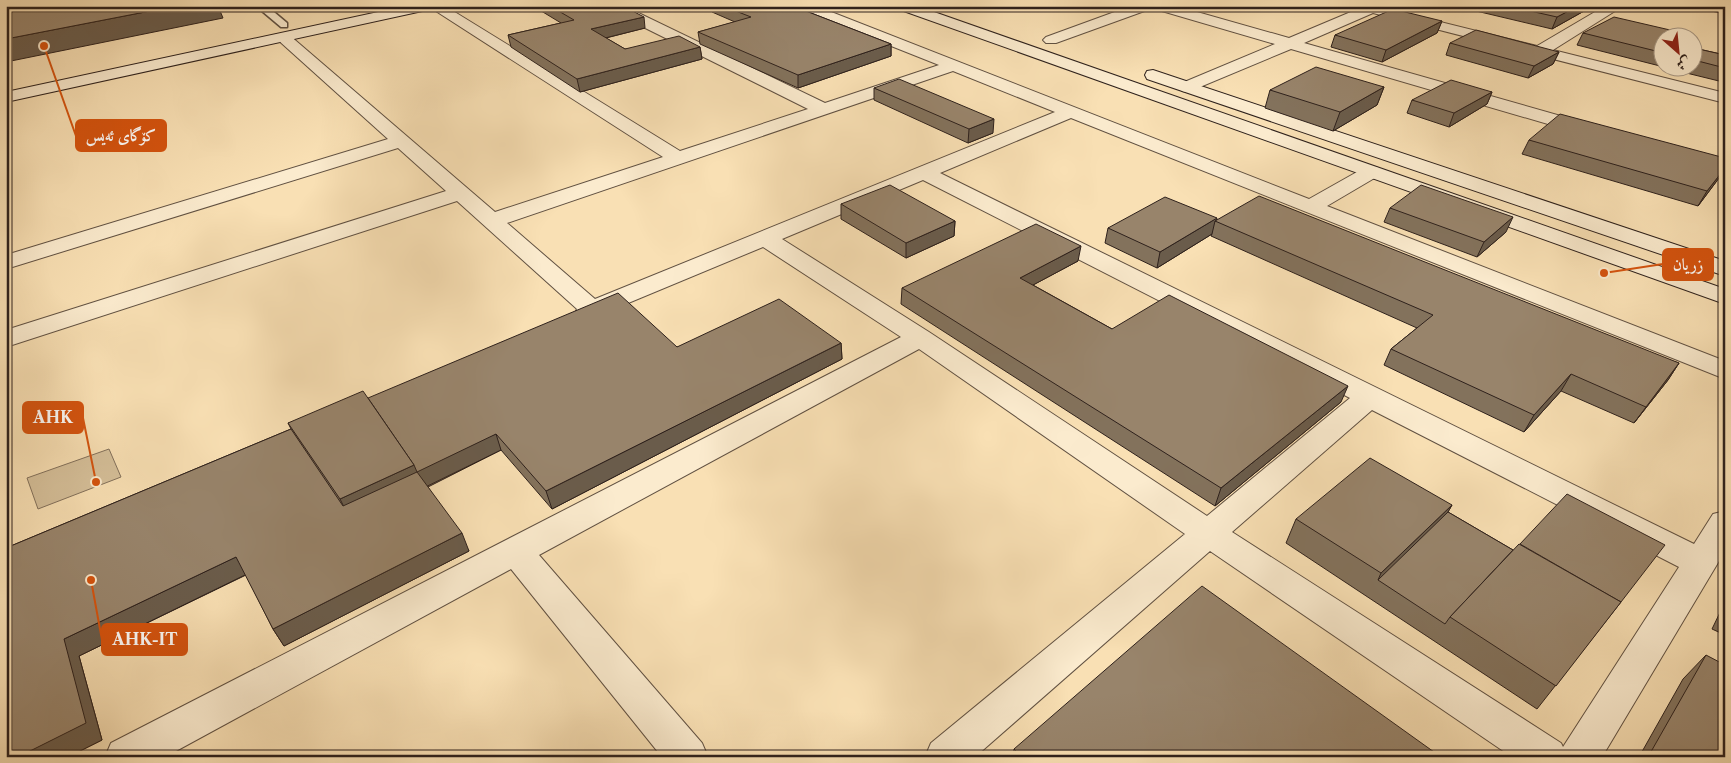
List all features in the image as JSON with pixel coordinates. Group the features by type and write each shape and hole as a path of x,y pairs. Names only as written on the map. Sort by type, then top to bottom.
{"street":[{"path":"6,97 367,12 427,6"},
{"path":"435,6 678,158"},
{"path":"612,6 823,109"},
{"path":"803,6 1725,371"},
{"path":"903,6 1725,297"},
{"path":"951,6 1088,52"},
{"path":"1051,40 1145,6"},
{"path":"1160,6 1601,133"},
{"path":"1540,51 1616,6"},
{"path":"1188,87 1375,7 1540,51 1724,96"},
{"path":"6,83 284,31"},
{"path":"284,31 400,141 592,309"},
{"path":"491,221 953,66"},
{"path":"1133,68 1725,269"},
{"path":"564,321 1071,112"},
{"path":"1318,153 1343,139"},
{"path":"6,262 400,141"},
{"path":"924,172 1700,562"},
{"path":"1310,207 1371,172"},
{"path":"6,338 460,193"},
{"path":"765,238 920,338 1208,533 1547,757"},
{"path":"125,757 920,338"},
{"path":"945,757 1370,396"},
{"path":"1578,757 1725,522"},
{"path":"515,550 688,757"}],"lane":[{"path":"264,9 284,31"}],"shaded area":[{"path":"109,449 121,477 38,509 27,478"}],"building":[{"path":"25,6 176,6 6,39 6,10"},
{"path":"550,6 623,6 644,17 591,29 625,49 679,36 700,47 577,79 508,35 574,20"},
{"path":"723,6 793,6 891,44 798,75 698,32 751,17"},
{"path":"1508,6 1578,6 1557,17"},
{"path":"1393,9 1442,21 1386,50 1335,35"},
{"path":"1614,17 1661,28 1654,28 1654,51 1583,33"},
{"path":"1476,30 1559,52 1534,66 1450,43"},
{"path":"1704,50 1725,55 1725,68 1704,63"},
{"path":"1316,67 1384,87 1340,112 1270,90"},
{"path":"899,79 994,119 969,129 874,88"},
{"path":"1451,80 1492,92 1454,113 1412,100"},
{"path":"1560,114 1725,158 1725,168 1707,191 1529,140"},
{"path":"890,185 955,221 906,243 841,204"},
{"path":"1421,185 1513,217 1484,242 1390,208"},
{"path":"1259,196 1679,363 1646,407 1571,374 1534,415 1391,349 1433,315 1215,221"},
{"path":"1165,197 1217,218 1160,252 1108,228"},
{"path":"1036,224 1081,246 1020,278 1112,329 1169,295 1348,386 1221,488 902,288"},
{"path":"618,293 677,347 779,299 841,343 546,491 496,434 417,472 368,398"},
{"path":"363,391 414,465 340,499 288,423"},
{"path":"291,429 343,506 417,472 462,533 273,629 236,557 64,639 86,723 18,757 6,757 6,548"},
{"path":"1370,458 1452,505 1381,573 1296,519"},
{"path":"1567,494 1665,545 1621,602 1520,544"},
{"path":"1448,512 1513,550 1445,624 1378,580"},
{"path":"1519,544 1621,602 1556,686 1450,617"},
{"path":"1202,586 1441,757 1022,757 1014,749"},
{"path":"1706,655 1725,665 1725,757 1648,757"}],"place":[{"name":"کۆگای ئەیس","path":"44,46"},
{"name":"زریان","path":"1604,273"},
{"name":"AHK","path":"96,482"},
{"name":"AHK-IT","path":"91,580"}]}
